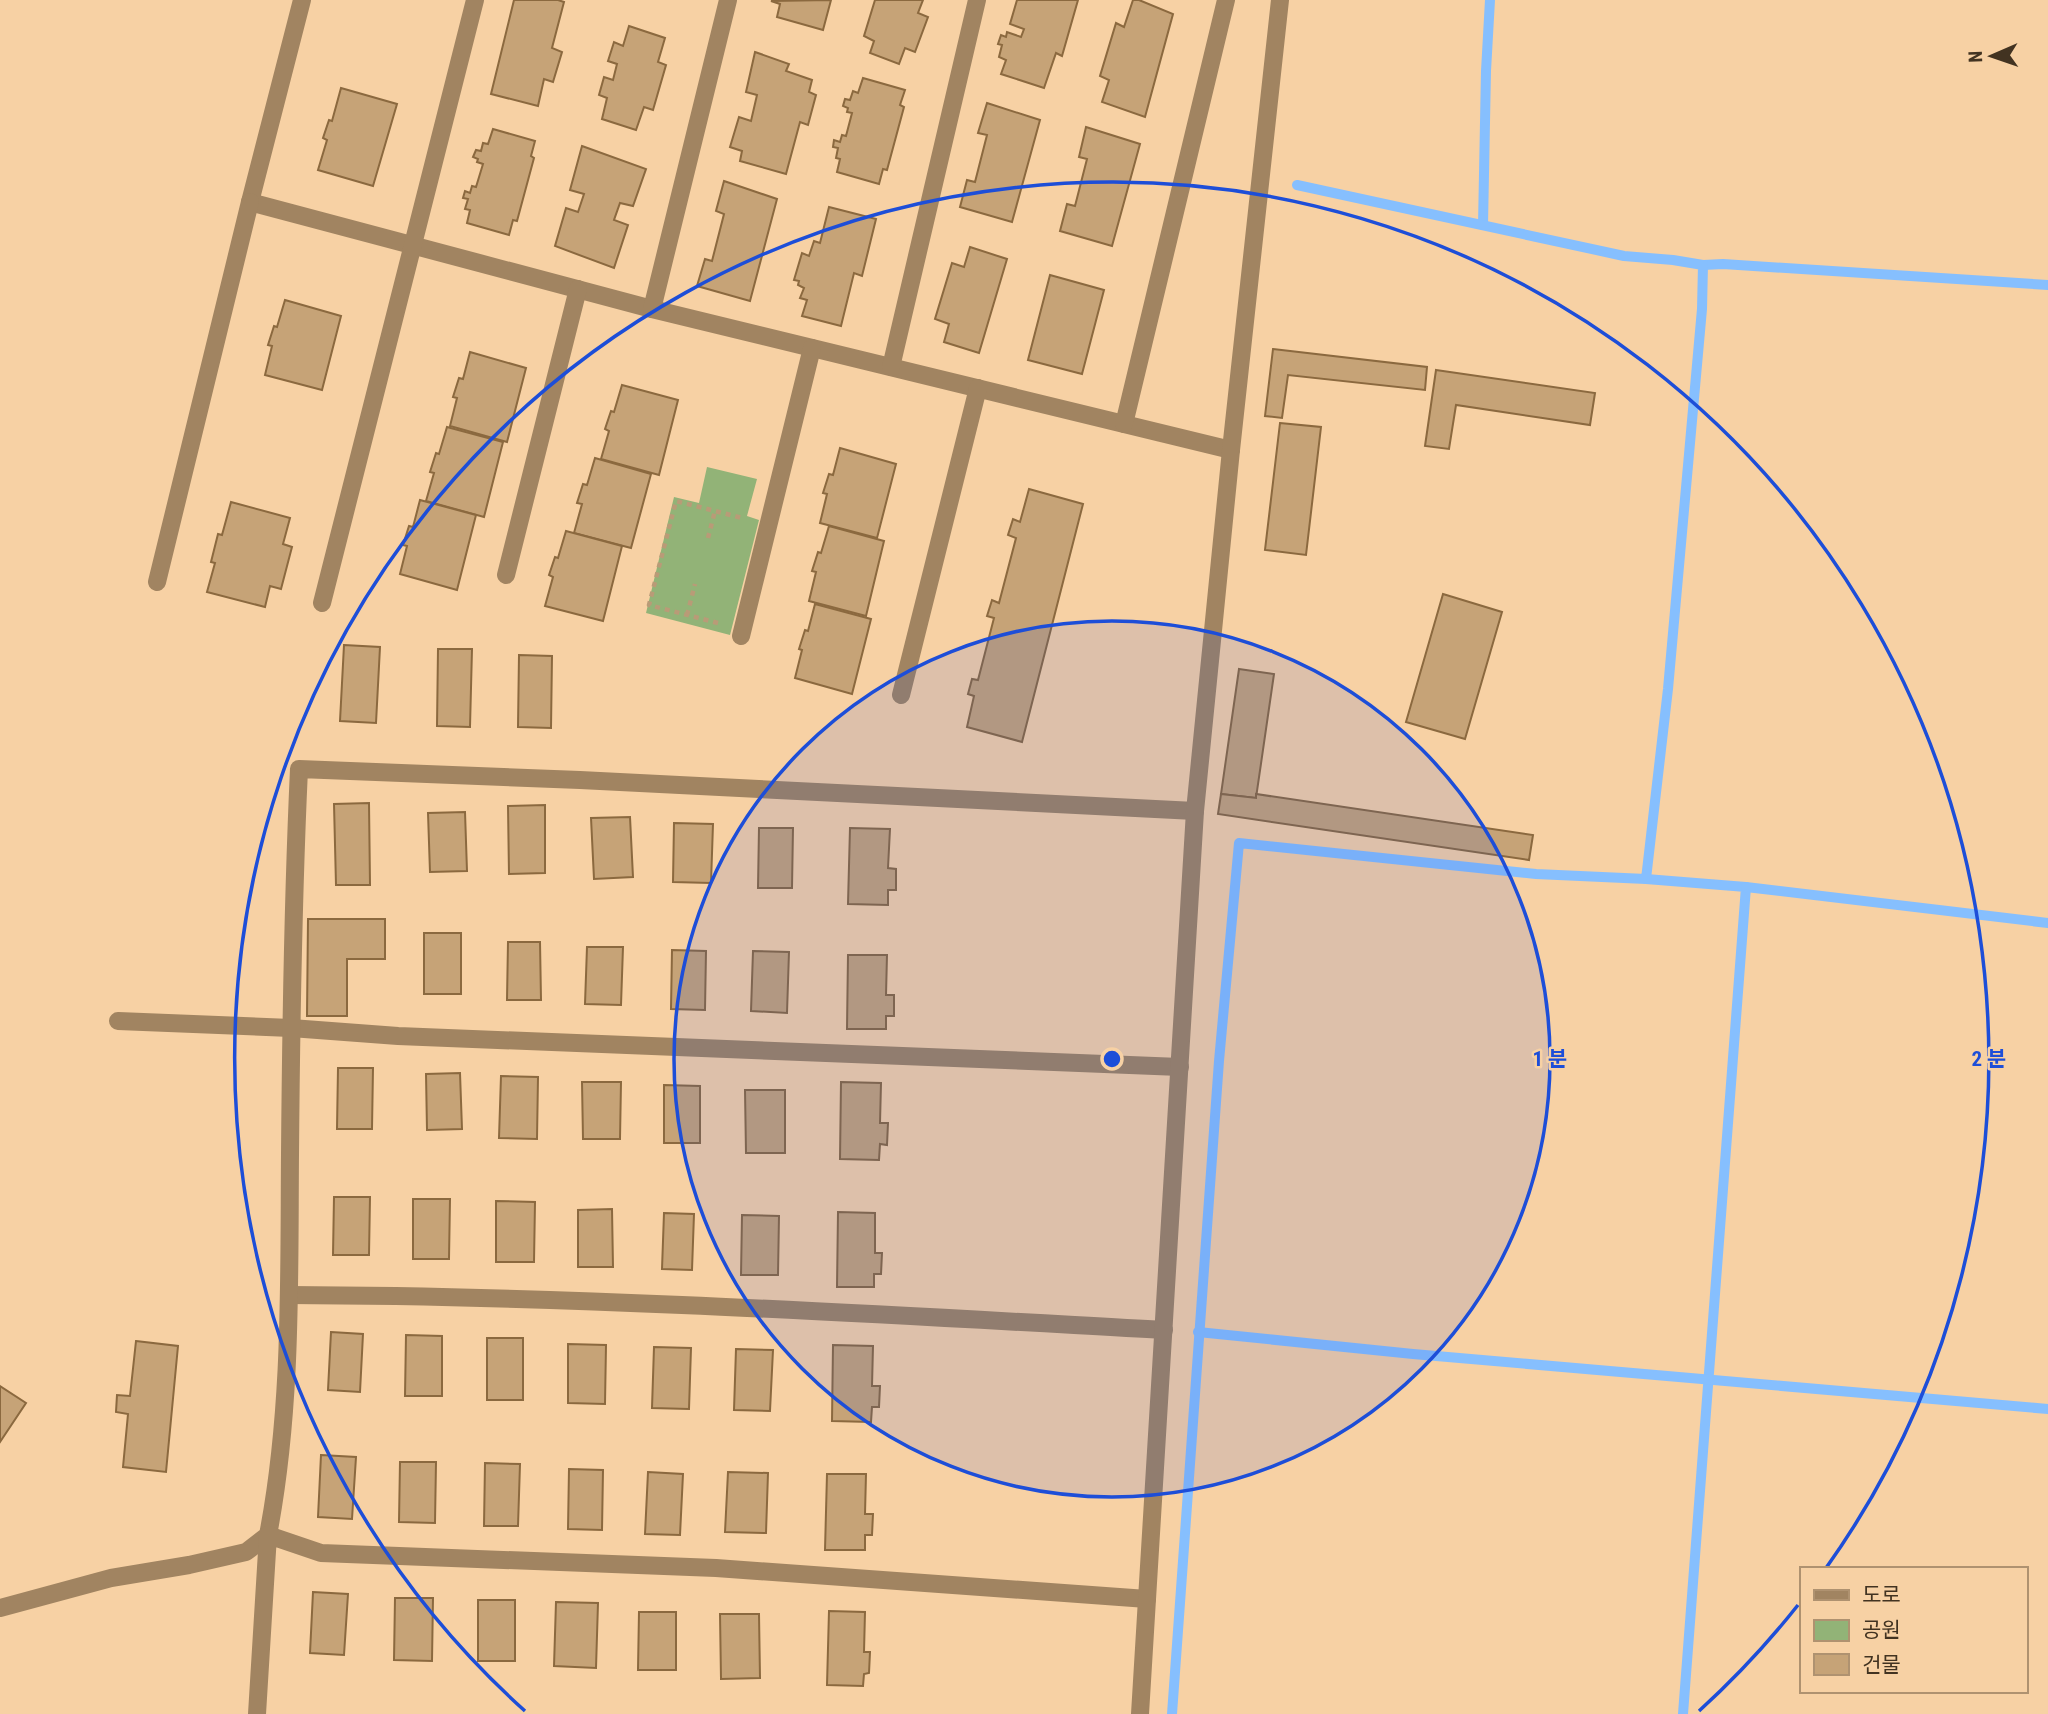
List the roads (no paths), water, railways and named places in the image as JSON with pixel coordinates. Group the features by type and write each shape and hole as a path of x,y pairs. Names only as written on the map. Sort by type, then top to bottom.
{"street":[{"path":"157,582 302,0"},
{"path":"322,603 475,0"},
{"path":"652,309 728,0"},
{"path":"891,367 977,0"},
{"path":"1124,424 1226,0"},
{"path":"1140,1714 1195,811 1277,1"},
{"path":"250,202 652,309 1231,450"},
{"path":"506,575 578,289"},
{"path":"742,632 812,348"},
{"path":"901,695 978,388"},
{"path":"257,1714 268,1535 274,1503 288,1359 291,1028 299,769 580,780 1195,811"},
{"path":"118,1021 425,1037 1180,1067"},
{"path":"289,1295 436,1296 1164,1330"},
{"path":"268,1535 321,1553 716,1568 1147,1600"},
{"path":"0,1608 111,1578 246,1552 268,1535"}],"waterway":[{"path":"1483,225 1490,0"},
{"path":"1172,1714 1219,1061 1239,843 1536,874 1646,879 1668,689 1702,309 1703,265 1624,256 1297,185"},
{"path":"1703,265 1723,264 2048,285"},
{"path":"1646,879 1746,887 1683,1714"},
{"path":"1746,887 2048,923"},
{"path":"1198,1332 1413,1354 2048,1409"}]}
